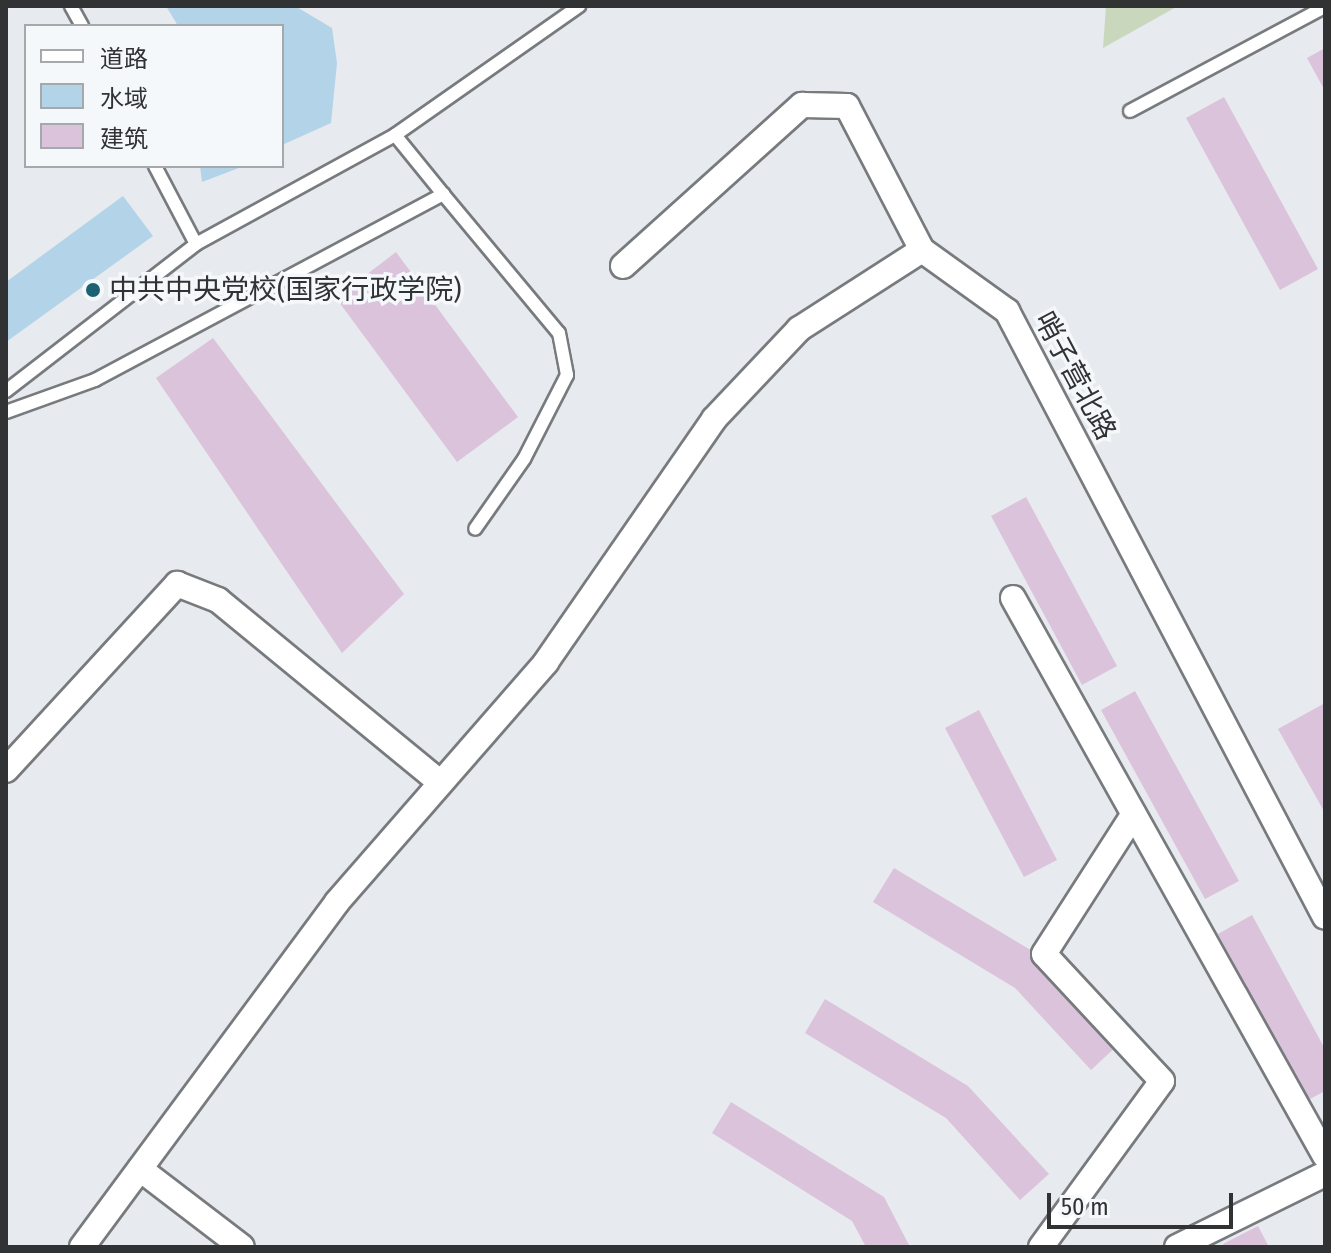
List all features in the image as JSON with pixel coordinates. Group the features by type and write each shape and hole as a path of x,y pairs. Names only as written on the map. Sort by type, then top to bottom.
{"street":[{"name":"哨子营北路","path":"623,266 802,105 847,106 922,250 1007,311 1325,917"},
{"path":"82,1247 337,902 546,662 714,419 799,329 922,250"},
{"path":"6,770 177,584 218,600 441,783"},
{"path":"1013,598 1325,1156"},
{"path":"1041,1247 1162,1081 1044,954 1134,814"},
{"path":"140,1169 242,1247"},
{"path":"1177,1247 1325,1174"}],"lane":[{"path":"71,6 81,24"},
{"path":"6,391 196,244 395,135 579,6"},
{"path":"1130,111 1325,7"},
{"path":"395,135 559,333 567,375 524,459 475,529"},
{"path":"156,168 196,244"},
{"path":"6,412 95,380 443,194"}],"green space":[{"path":"1106,6 1178,6 1103,48"}],"water":[{"path":"166,6 295,6 332,28 337,63 331,123 284,144 284,24 177,24"},
{"path":"200,168 239,168 202,182"},
{"path":"123,196 153,236 6,342 6,282"}],"building":[{"path":"1325,48 1325,91 1307,58"},
{"path":"1224,97 1318,269 1280,290 1186,118"},
{"path":"396,252 518,417 457,462 336,298"},
{"path":"213,338 404,594 342,653 156,378"},
{"path":"1026,497 1117,666 1082,685 991,516"},
{"path":"1135,691 1239,881 1205,899 1101,710"},
{"path":"1325,703 1325,813 1278,729"},
{"path":"979,710 1057,860 1024,877 945,728"},
{"path":"894,868 1039,955 1120,1043 1091,1070 1015,988 873,902"},
{"path":"1252,915 1325,1049 1325,1091 1308,1100 1218,934"},
{"path":"825,999 968,1086 1049,1174 1020,1200 946,1118 805,1033"},
{"path":"731,1102 884,1197 910,1247 866,1247 852,1221 712,1133"},
{"path":"1258,1226 1269,1247 1225,1247 1223,1244"}],"place":[{"name":"中共中央党校(国家行政学院)","path":"93,290"}]}
